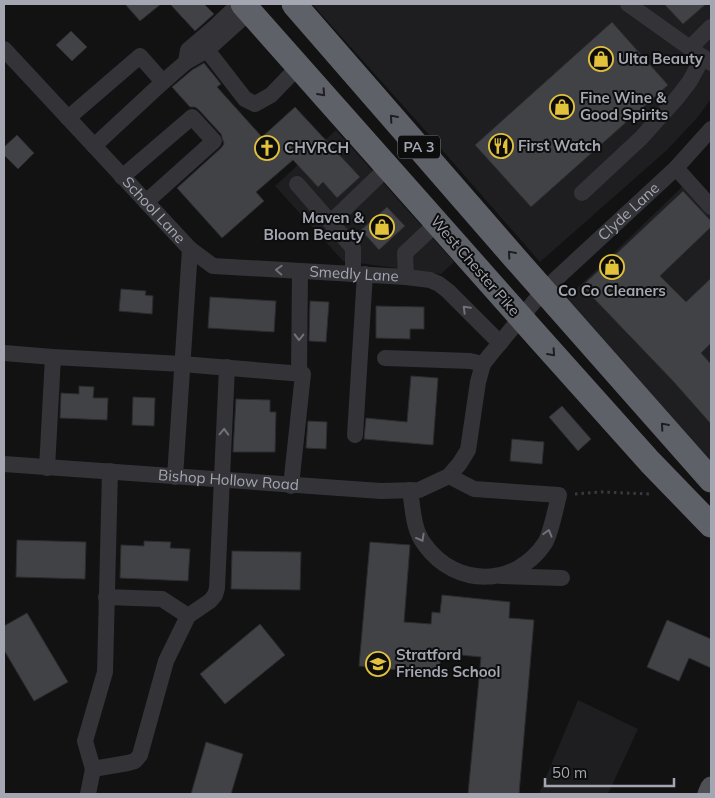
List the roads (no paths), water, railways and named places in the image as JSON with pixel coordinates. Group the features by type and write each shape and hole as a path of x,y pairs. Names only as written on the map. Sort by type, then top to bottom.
{"highway":[{"name":"PA 3","path":"294,4 307,14 543,291 711,480"},
{"name":"West Chester Pike","path":"244,6 650,462 711,525"}],"main road":[{"path":"708,794 711,787"}],"street":[{"path":"628,4 701,56"},
{"path":"94,146 186,62 207,50 244,6"},
{"path":"186,62 188,50 216,26 244,6"},
{"path":"582,193 641,138 677,98 701,56 711,27"},
{"name":"School Lane","path":"4,49 190,249 175,477"},
{"path":"207,50 245,99 255,104 271,95 298,67"},
{"path":"68,118 140,56 163,82"},
{"path":"122,176 192,117 214,141 146,202"},
{"name":"Clyde Lane","path":"543,291 676,168 711,129"},
{"path":"330,222 388,167"},
{"path":"676,168 711,207"},
{"path":"297,184 353,248 359,274 355,435"},
{"path":"406,277 405,253 437,223"},
{"name":"Smedly Lane","path":"190,249 213,266 430,280 448,291 500,344"},
{"path":"298,374 300,271"},
{"name":"Bishop Hollow Road","path":"4,464 291,486 381,491 419,490 449,476 460,464 468,450 478,382 483,364 543,291"},
{"path":"4,352 303,374 291,486"},
{"path":"47,468 54,357"},
{"path":"385,358 470,361 483,364"},
{"path":"93,769 128,764 135,761 140,755 166,661 188,616 216,595 227,367"},
{"path":"88,794 93,769 85,741 105,672 110,471"},
{"path":"449,476 474,489 559,495 546,541 529,562 498,576"},
{"path":"410,490 416,530 438,561 468,576 562,578"},
{"path":"106,597 162,599 188,616"}],"place":[{"name":"Ulta Beauty","path":"601,59"},
{"name":"Fine Wine & Good Spirits","path":"562,107"},
{"name":"First Watch","path":"501,146"},
{"name":"CHVRCH","path":"267,148"},
{"name":"Maven & Bloom Beauty","path":"382,227"},
{"name":"Co Co Cleaners","path":"612,267"},
{"name":"Stratford Friends School","path":"378,664"}]}
